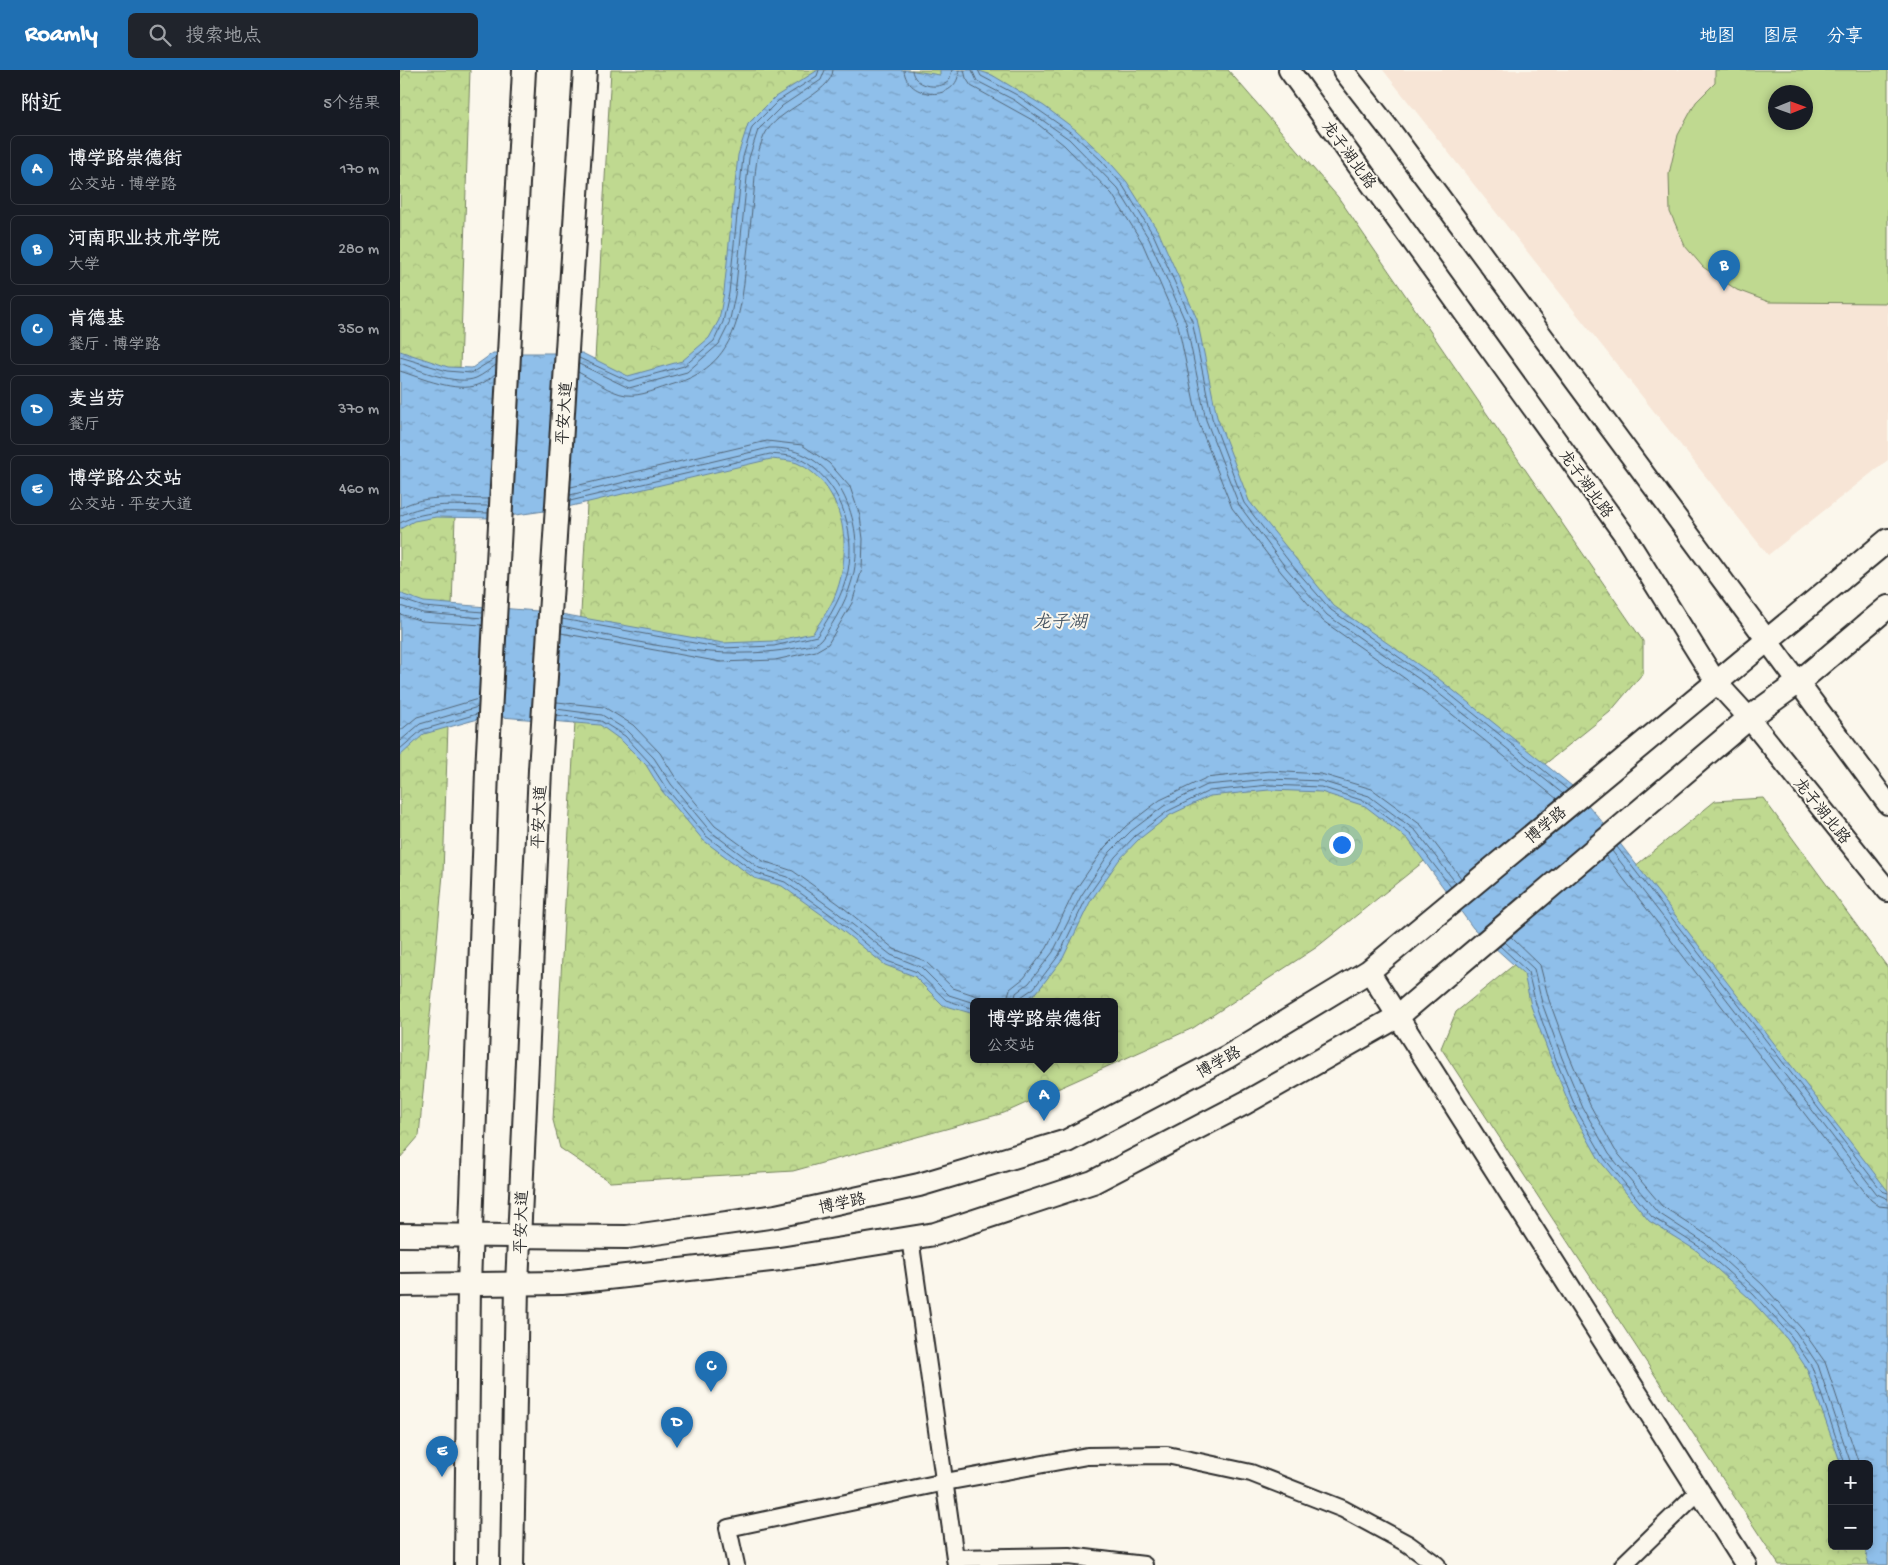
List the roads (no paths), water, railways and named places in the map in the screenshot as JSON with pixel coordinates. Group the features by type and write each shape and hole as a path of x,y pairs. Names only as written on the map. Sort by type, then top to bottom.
{"main road":[{"path":"466,1565 470,1236 487,771 524,70"},
{"name":"平安大道","path":"512,1565 517,1285 540,770 585,70"},
{"name":"博学路","path":"400,1235 519,1238 627,1237 776,1216 919,1185 1067,1140 1227,1057 1369,971 1888,540"},
{"path":"400,1285 562,1283 780,1259 935,1234 1093,1182 1246,1103 1397,1017 1460,966 1749,718 1800,681 1888,607"}],"street":[{"name":"龙子湖北路","path":"1289,70 1623,533 1716,682 1749,718 1888,891"},
{"path":"1343,70 1393,134 1800,681 1888,804"},
{"path":"1369,971 1746,1565"},
{"path":"910,1238 956,1561 1069,1556 1144,1565"},
{"path":"736,1565 728,1528 944,1482 1087,1456 1168,1455 1251,1473 1343,1509 1408,1544 1437,1565"},
{"path":"1623,1565 1700,1490"}],"water":[{"name":"龙子湖","path":"818,70 908,70 940,75 940,70 976,70 992,75 1044,106 1076,130 1106,158 1127,182 1159,233 1197,319 1217,417 1249,501 1334,606 1439,679 1572,786 1615,837 1888,1191 1888,1565 1869,1565 1865,1550 1873,1550 1873,1460 1840,1460 1807,1369 1787,1339 1749,1298 1697,1251 1649,1221 1600,1161 1573,1113 1552,1062 1531,1006 1524,974 1473,928 1408,839 1365,806 1321,792 1269,790 1210,796 1170,815 1138,840 1119,860 1090,902 1063,958 1037,992 1028,998 970,998 970,1013 943,1005 914,976 885,965 828,919 782,886 754,878 703,840 662,791 646,765 622,741 600,725 489,716 424,734 400,756 400,592 424,602 550,612 723,643 774,641 813,633 826,613 834,598 841,576 844,538 841,520 835,502 826,486 813,473 791,461 771,459 559,509 494,518 436,517 414,521 400,529 400,351 448,367 472,368 493,353 582,353 628,376 682,361 709,338 719,320 724,292 738,155 748,124 775,97"}],"place":[{"name":"河南职业技术学院","path":"1724,291"},
{"name":"博学路崇德街","path":"1044,1121"},
{"name":"肯德基","path":"711,1392"},
{"name":"麦当劳","path":"677,1448"},
{"name":"博学路公交站","path":"442,1477"}]}
